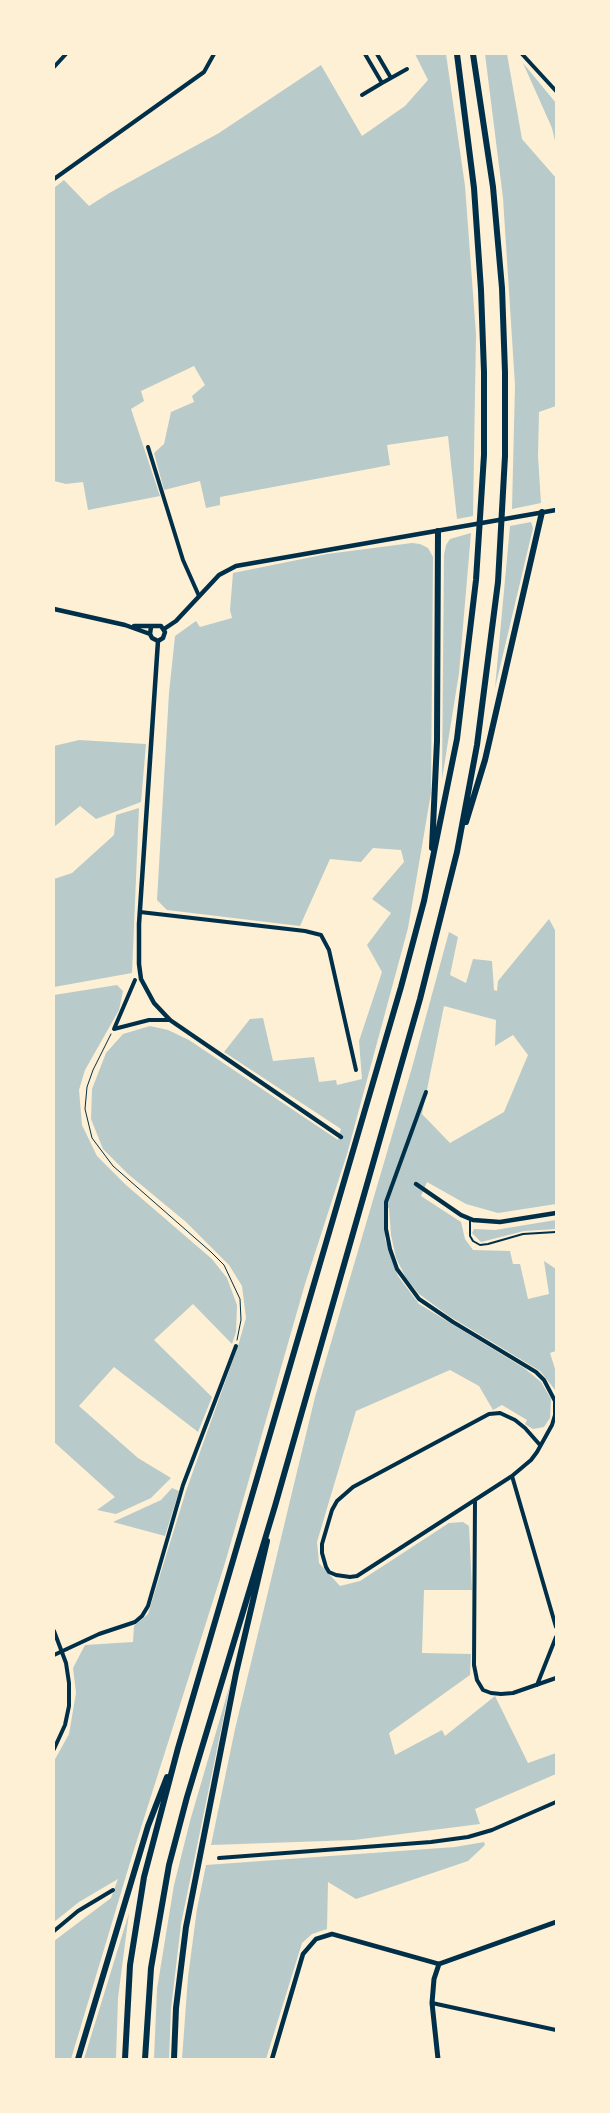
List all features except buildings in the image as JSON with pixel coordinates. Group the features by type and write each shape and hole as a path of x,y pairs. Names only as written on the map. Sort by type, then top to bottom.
{"highway":[{"path":"125,2059 130,1965 144,1877 178,1748 386,1040 430,872 446,799 468,660 476,580 484,455 484,372 481,290 474,188 457,54"},
{"path":"457,852 477,745 489,662 498,582 504,456 505,372 502,288 493,187 473,54"},
{"path":"144,2059 150,1968 169,1865 187,1797 274,1506 420,999 457,852 485,760 542,512"},
{"path":"430,872 437,741 438,531"},
{"path":"174,2059 178,1982 186,1927 236,1673 260,1580 274,1506"},
{"path":"78,2059 148,1826 178,1748"}],"main road":[{"path":"438,2059 432,2003 434,1978 439,1964 556,1922"}],"street":[{"path":"54,67 66,54"},
{"path":"54,179 204,72 214,54"},
{"path":"365,54 382,83"},
{"path":"377,54 391,78"},
{"path":"522,54 556,91"},
{"path":"362,95 407,69"},
{"path":"148,447 183,560 199,596"},
{"path":"164,629 176,621 219,575 236,566 556,510"},
{"path":"54,609 126,625 151,627 159,625 164,629"},
{"path":"126,625 150,634 152,638 158,641"},
{"path":"150,634 151,627"},
{"path":"164,629 164,636 158,641 140,912 139,964 141,979 154,1003 170,1020 342,1137"},
{"path":"140,912 305,931 322,935 329,950 356,1070"},
{"path":"114,1029 135,980"},
{"path":"114,1029 148,1020 170,1020"},
{"path":"426,1092 386,1202 386,1229 397,1269 419,1299 453,1322 536,1372 544,1380 556,1400 555,1415 552,1425 540,1445 531,1460 512,1476 357,1576 343,1577 329,1572 323,1561 322,1544 332,1510 344,1494 484,1416 494,1413 507,1415 525,1428 540,1445"},
{"path":"416,1184 461,1216 484,1222 500,1222 556,1213"},
{"path":"54,1654 99,1634 135,1622 142,1616 148,1606 183,1486 236,1346"},
{"path":"512,1476 556,1627"},
{"path":"475,1500 474,1665 477,1680 483,1690 491,1693 513,1693 556,1678"},
{"path":"54,1631 69,1683 69,1706 65,1725 54,1749"},
{"path":"537,1686 555,1640"},
{"path":"219,1858 431,1842 468,1837 501,1826 556,1802"},
{"path":"54,1931 78,1911 113,1890"},
{"path":"272,2059 303,1954 310,1944 332,1934 439,1964"},
{"path":"432,2003 556,2030"}],"lane":[{"path":"470,1219 470,1236 472,1241 480,1245 523,1234 556,1232"}],"path":[{"path":"114,1029 93,1070 87,1087 85,1109 92,1138 113,1166 224,1265 240,1299 241,1320 236,1346"}],"shaded area":[{"path":"415,54 446,54 465,186 476,334 473,516 457,519 448,436 387,445 390,465 220,497 220,505 206,508 200,481 164,490 154,453 164,444 171,412 194,402 192,396 205,385 194,366 141,391 144,401 131,409 160,496 88,510 83,482 66,484 54,481 54,188 64,180 89,206 219,133 321,65 362,136 405,106 428,80"},
{"path":"485,54 507,54 522,139 556,178 556,406 539,412 538,456 541,503 512,509 515,385 503,198"},
{"path":"523,63 556,103 556,145 552,128"},
{"path":"531,522 533,528 495,688 510,526"},
{"path":"471,533 459,673 442,779 444,555 446,545 450,539"},
{"path":"412,543 428,548 433,557 431,793 408,928 347,1154 305,1284 225,1563 132,1856 71,2059 54,2059 54,1941 111,1898 118,1879 79,1902 54,1922 54,1761 69,1734 76,1693 73,1668 85,1645 133,1642 134,1626 148,1614 186,1491 238,1346 246,1318 242,1286 229,1265 186,1222 128,1174 103,1149 91,1119 92,1089 106,1053 123,1034 150,1026 168,1030 189,1040 338,1140 341,1129 224,1052 250,1019 263,1018 273,1061 314,1057 319,1082 336,1080 337,1085 362,1079 359,1041 382,972 367,945 391,913 372,899 404,862 401,850 373,848 361,862 330,859 300,926 167,910 157,900 169,693 175,636 196,621 200,627 232,618 230,610 233,573 327,554"},
{"path":"79,740 146,744 141,802 96,819 80,806 54,827 54,746"},
{"path":"139,808 132,973 54,987 54,879 72,873 114,835 116,815"},
{"path":"549,919 556,932 556,1204 498,1213 466,1204 427,1182 421,1196 461,1222 465,1239 473,1250 510,1251 513,1264 520,1264 528,1299 549,1294 544,1261 556,1269 556,1351 550,1353 556,1372 556,1391 540,1371 449,1316 419,1294 406,1278 396,1258 391,1235 389,1208 384,1207 385,1239 398,1276 419,1304 524,1368 541,1382 551,1399 550,1418 544,1427 533,1429 525,1424 527,1420 502,1405 493,1410 479,1386 450,1370 356,1411 317,1542 319,1563 340,1586 360,1581 449,1523 463,1522 469,1526 472,1590 424,1590 422,1653 471,1654 470,1675 389,1733 395,1755 442,1730 445,1736 495,1696 528,1763 556,1753 556,1774 475,1809 480,1824 354,1840 211,1845 235,1729 315,1397 413,1064 449,932 458,937 450,975 466,983 473,959 492,961 494,990 497,991 498,981","holes":["444,1006 496,1020 495,1046 513,1035 528,1055 504,1112 450,1143 422,1114"]},
{"path":"117,985 123,991 119,1010 85,1070 79,1090 82,1125 97,1156 126,1185 212,1259 227,1278 237,1305 236,1332 232,1344 193,1304 154,1340 212,1397 198,1432 114,1367 79,1406 138,1458 171,1478 151,1498 116,1514 97,1510 115,1497 54,1442 54,995"},
{"path":"556,1220 556,1229 524,1231 481,1242 472,1233 474,1229 495,1230"},
{"path":"172,1488 179,1491 165,1536 113,1522 161,1500"},
{"path":"231,1681 181,1924 171,2009 169,2059 154,2059 157,1989 174,1885 190,1821"},
{"path":"484,1842 485,1845 468,1861 356,1899 328,1882 327,1929 312,1934 302,1943 266,2059 182,2059 188,1977 197,1909 206,1865 455,1847"},
{"path":"129,1913 118,1998 116,2059 84,2059"}]}
